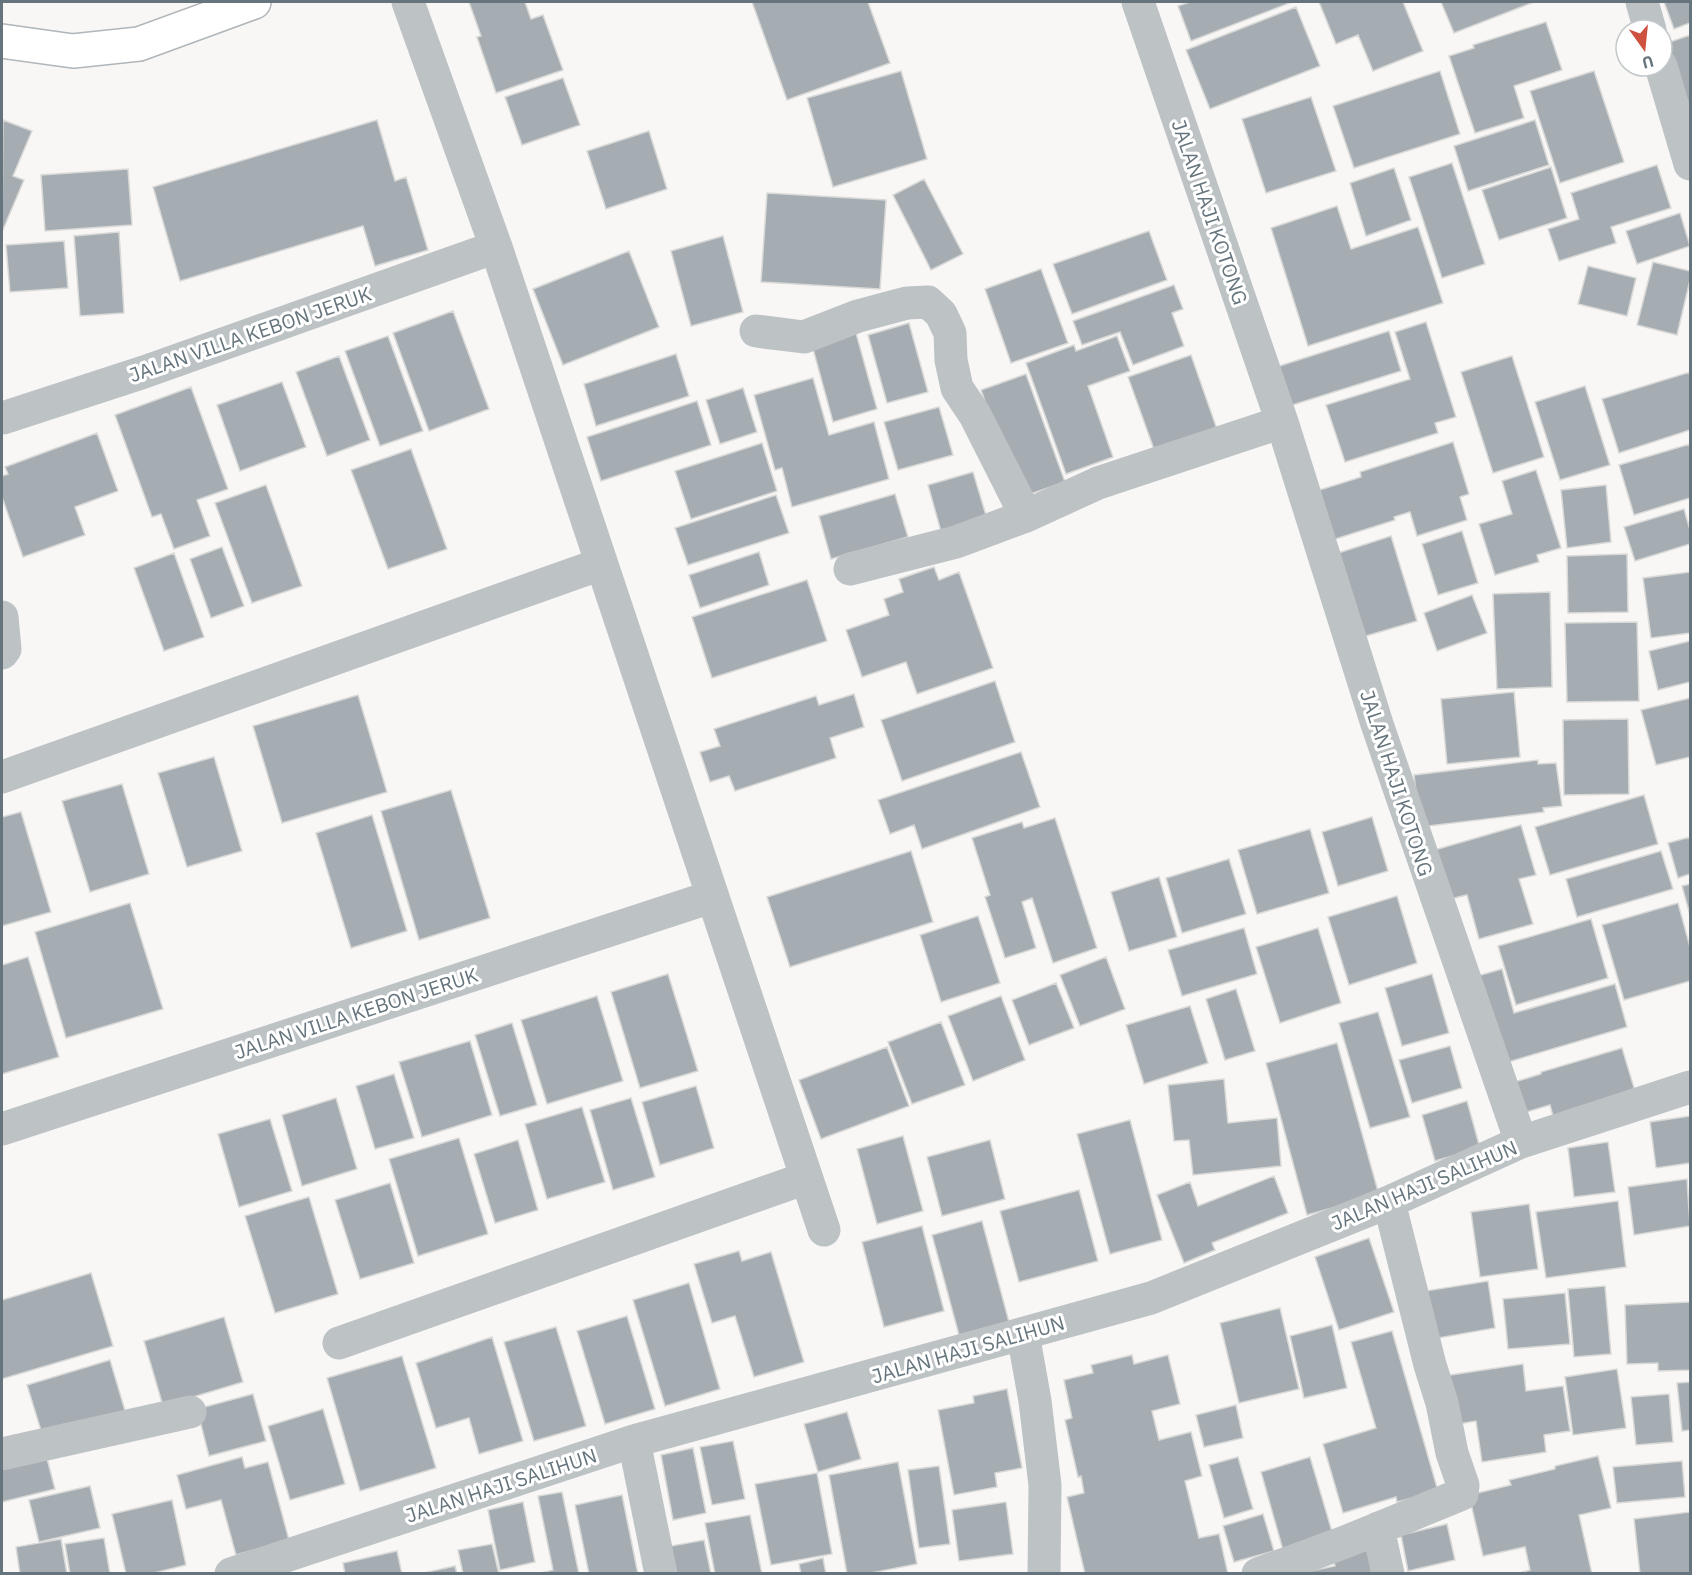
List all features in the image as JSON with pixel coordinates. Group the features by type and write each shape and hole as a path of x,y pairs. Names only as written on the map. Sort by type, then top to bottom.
{"street":[{"path":"2,41 73,51 140,44 254,2"},
{"path":"408,2 496,247 824,1230"},
{"name":"JALAN HAJI KOTONG","path":"1138,2 1282,422 1377,724 1521,1142"},
{"path":"1642,2 1647,18"},
{"path":"1664,78 1690,164"},
{"name":"JALAN VILLA KEBON JERUK","path":"3,418 174,362 496,247"},
{"path":"756,331 804,337 858,316 907,303 928,302 941,314 950,333 951,360 957,388 975,415 1026,516"},
{"path":"850,569 956,542 1026,516 1098,483 1282,422"},
{"path":"2,777 601,564"},
{"path":"2,617 5,649 2,653"},
{"name":"JALAN VILLA KEBON JERUK","path":"2,1129 711,897"},
{"name":"JALAN HAJI SALIHUN","path":"231,1574 634,1442 1151,1298 1389,1202 1521,1142 1690,1087"},
{"path":"339,1343 806,1178"},
{"path":"1258,1574 1462,1494 1463,1485 1452,1452 1442,1403 1430,1365 1389,1202"},
{"path":"1023,1334 1035,1401 1045,1485 1044,1574"},
{"path":"2,1454 190,1412"},
{"path":"634,1442 661,1574"},
{"path":"1378,1528 1388,1574"}],"building":[{"path":"469,2 525,2 531,19 543,15 563,70 496,93 477,37 481,36"},
{"path":"752,2 868,2 890,63 787,100"},
{"path":"1190,2 1292,2 1191,41 1178,6"},
{"path":"1319,2 1403,2 1423,51 1373,71 1358,35 1336,44"},
{"path":"1441,2 1534,2 1454,33"},
{"path":"1664,2 1690,2 1690,23 1674,29 1674,18 1670,18"},
{"path":"1296,7 1320,66 1210,109 1186,50"},
{"path":"1546,22 1562,70 1514,86 1524,118 1475,133 1449,56 1474,48 1473,45"},
{"path":"1690,35 1690,107 1686,108 1674,73 1674,41"},
{"path":"901,71 927,159 833,187 807,98"},
{"path":"1440,71 1460,134 1354,168 1333,106"},
{"path":"1594,71 1624,162 1560,183 1530,91"},
{"path":"563,78 580,125 522,145 505,97"},
{"path":"1311,97 1336,171 1266,193 1242,119"},
{"path":"3,120 32,131 13,176 24,180 2,232"},
{"path":"377,120 395,181 406,177 428,250 375,266 363,226 180,281 153,187"},
{"path":"1535,120 1549,165 1468,191 1454,146"},
{"path":"649,131 667,189 606,209 587,151"},
{"path":"1452,163 1485,264 1442,278 1409,177"},
{"path":"1657,165 1671,208 1611,227 1616,243 1559,261 1548,229 1579,219 1571,193"},
{"path":"1551,167 1567,218 1499,240 1482,190"},
{"path":"1394,168 1411,220 1366,236 1350,183"},
{"path":"128,169 132,225 45,231 41,175"},
{"path":"924,179 963,254 931,270 893,195"},
{"path":"767,193 886,200 880,289 761,282"},
{"path":"1337,206 1351,249 1418,227 1443,303 1308,346 1271,228"},
{"path":"1680,213 1690,246 1637,264 1626,231"},
{"path":"1149,231 1167,280 1072,314 1053,264"},
{"path":"119,232 124,313 80,316 74,236"},
{"path":"723,236 743,312 691,326 671,251"},
{"path":"64,241 68,288 10,292 6,245"},
{"path":"629,251 659,327 563,365 533,289"},
{"path":"1653,262 1690,271 1677,335 1637,325"},
{"path":"1588,266 1636,278 1627,316 1578,304"},
{"path":"1041,269 1068,343 1011,363 985,289"},
{"path":"1174,285 1183,309 1172,313 1184,346 1133,365 1120,332 1082,345 1073,321"},
{"path":"453,311 489,409 429,431 393,333"},
{"path":"1426,322 1456,417 1435,423 1438,433 1345,462 1326,405 1410,379 1395,332"},
{"path":"909,323 928,392 887,403 868,335"},
{"path":"1389,331 1401,371 1286,407 1273,368"},
{"path":"856,333 877,409 833,422 812,345"},
{"path":"388,336 423,431 380,446 345,351"},
{"path":"1117,336 1130,371 1088,386 1113,457 1066,474 1026,363 1074,345 1076,351"},
{"path":"676,354 689,396 596,426 584,384"},
{"path":"1191,355 1218,432 1156,455 1128,377"},
{"path":"339,356 370,440 327,456 296,372"},
{"path":"1512,356 1544,457 1493,473 1461,372"},
{"path":"1690,372 1690,430 1619,453 1602,399"},
{"path":"1026,374 1065,482 1019,498 981,390"},
{"path":"813,378 829,435 874,422 889,479 792,507 782,468 775,470 754,395"},
{"path":"282,382 306,447 240,471 217,405"},
{"path":"1585,386 1610,465 1560,480 1535,402"},
{"path":"191,387 228,489 197,500 210,536 174,549 161,514 152,517 115,415"},
{"path":"743,388 757,432 720,444 706,400"},
{"path":"697,401 711,445 601,481 587,437"},
{"path":"939,407 953,455 898,470 884,422"},
{"path":"97,433 118,491 75,507 85,535 23,557 2,497 2,476 8,474 5,467"},
{"path":"1453,442 1469,494 1460,497 1467,520 1417,536 1410,512 1394,517 1395,520 1326,542 1310,493 1361,477 1360,472"},
{"path":"762,443 777,491 691,519 675,471"},
{"path":"1690,444 1690,498 1634,515 1619,465"},
{"path":"411,449 447,549 388,569 351,470"},
{"path":"1536,470 1561,548 1537,555 1539,562 1495,575 1479,524 1512,514 1502,481"},
{"path":"973,472 988,522 942,535 928,485"},
{"path":"266,485 302,586 252,603 215,503"},
{"path":"1606,485 1611,542 1567,548 1561,490"},
{"path":"895,494 908,537 831,559 819,516"},
{"path":"776,495 789,533 688,565 675,528"},
{"path":"1684,509 1690,530 1690,544 1635,561 1624,527"},
{"path":"1462,531 1478,583 1438,595 1422,544"},
{"path":"1391,536 1417,621 1359,638 1332,555"},
{"path":"222,547 244,606 211,618 190,559"},
{"path":"759,552 769,585 700,608 689,575"},
{"path":"174,553 204,637 164,651 134,568"},
{"path":"1627,554 1628,612 1568,613 1567,556"},
{"path":"934,567 939,580 959,572 993,668 917,694 906,662 862,677 846,630 889,615 884,599 903,592 899,579"},
{"path":"1690,572 1690,633 1651,638 1643,578"},
{"path":"807,580 827,641 712,678 692,617"},
{"path":"1550,592 1552,687 1497,689 1493,594"},
{"path":"1472,595 1487,633 1437,651 1424,613"},
{"path":"1637,622 1639,701 1567,702 1565,623"},
{"path":"1690,641 1690,682 1658,690 1649,651"},
{"path":"995,681 1015,742 902,781 881,720"},
{"path":"1514,692 1520,757 1447,764 1441,699"},
{"path":"854,694 864,727 830,738 836,758 735,791 729,776 710,782 700,752 720,746 714,729 816,696 819,705"},
{"path":"358,695 387,792 282,823 253,726"},
{"path":"1690,698 1690,757 1656,765 1641,710"},
{"path":"1628,719 1629,794 1564,795 1563,720"},
{"path":"1021,752 1040,807 922,849 914,825 890,834 878,800"},
{"path":"214,757 242,851 187,867 158,773"},
{"path":"1538,760 1538,764 1556,763 1562,806 1543,808 1544,812 1420,827 1414,775"},
{"path":"122,784 149,874 90,892 62,801"},
{"path":"451,790 490,918 419,940 381,811"},
{"path":"1644,795 1658,844 1550,875 1535,827"},
{"path":"21,812 51,912 2,926 2,817"},
{"path":"372,815 407,931 351,948 316,833"},
{"path":"1372,817 1388,871 1338,886 1322,832"},
{"path":"1055,818 1097,948 1053,963 1032,898 1022,902 1036,948 1005,958 985,897 990,895 972,838 1022,822 1024,828"},
{"path":"1521,825 1536,875 1519,879 1533,924 1479,939 1467,895 1446,900 1431,851"},
{"path":"1310,829 1329,893 1257,914 1238,850"},
{"path":"1690,837 1690,874 1678,878 1668,843"},
{"path":"911,851 933,922 790,967 767,897"},
{"path":"1661,851 1673,889 1577,917 1566,879"},
{"path":"1229,859 1246,914 1182,933 1166,878"},
{"path":"1159,877 1177,937 1129,951 1111,892"},
{"path":"1690,884 1690,915 1682,886"},
{"path":"1397,896 1417,963 1349,985 1328,917"},
{"path":"130,903 163,1009 66,1038 35,932"},
{"path":"1678,903 1690,947 1690,981 1624,1000 1602,925"},
{"path":"978,916 1000,983 941,1002 920,935"},
{"path":"1591,919 1608,978 1516,1005 1498,946"},
{"path":"1244,928 1257,974 1182,996 1168,950"},
{"path":"1318,928 1341,1003 1280,1023 1256,947"},
{"path":"28,957 59,1057 2,1074 2,965"},
{"path":"1106,957 1125,1009 1080,1026 1060,975"},
{"path":"1502,969 1514,1013 1615,984 1627,1027 1498,1065 1470,978"},
{"path":"668,974 698,1071 640,1088 611,992"},
{"path":"1432,974 1449,1033 1402,1046 1385,988"},
{"path":"1056,983 1074,1028 1029,1045 1012,1000"},
{"path":"1236,989 1255,1051 1225,1060 1206,999"},
{"path":"597,996 623,1081 547,1104 521,1020"},
{"path":"1001,996 1025,1060 973,1081 948,1016"},
{"path":"1190,1006 1208,1063 1144,1084 1126,1025"},
{"path":"1378,1012 1410,1117 1370,1128 1339,1023"},
{"path":"941,1022 965,1085 912,1104 888,1042"},
{"path":"512,1023 537,1105 500,1116 475,1035"},
{"path":"470,1041 492,1115 422,1137 399,1062"},
{"path":"1337,1043 1379,1195 1307,1215 1266,1063"},
{"path":"1450,1046 1462,1088 1412,1103 1399,1060"},
{"path":"887,1047 909,1106 821,1139 799,1080"},
{"path":"1622,1048 1635,1091 1553,1116 1550,1105 1520,1114 1511,1083"},
{"path":"394,1074 414,1138 375,1149 356,1086"},
{"path":"1224,1079 1228,1123 1277,1118 1281,1166 1193,1175 1189,1140 1174,1141 1168,1085"},
{"path":"696,1086 714,1148 660,1165 642,1102"},
{"path":"336,1098 357,1169 302,1186 282,1115"},
{"path":"631,1098 655,1177 613,1190 590,1110"},
{"path":"1467,1101 1480,1148 1435,1161 1422,1115"},
{"path":"582,1107 605,1182 547,1199 525,1124"},
{"path":"1690,1116 1690,1163 1656,1168 1650,1122"},
{"path":"270,1119 292,1191 239,1207 218,1134"},
{"path":"1130,1120 1162,1240 1110,1254 1077,1134"},
{"path":"903,1136 923,1211 877,1224 857,1149"},
{"path":"459,1138 488,1234 418,1256 389,1159"},
{"path":"518,1140 538,1210 495,1223 474,1154"},
{"path":"990,1140 1005,1199 942,1216 927,1157"},
{"path":"1608,1142 1615,1192 1574,1197 1568,1148"},
{"path":"1274,1176 1288,1213 1212,1243 1215,1250 1184,1263 1157,1195 1190,1182 1198,1206"},
{"path":"1687,1179 1690,1226 1634,1235 1628,1187"},
{"path":"390,1183 414,1263 360,1279 335,1200"},
{"path":"1079,1190 1098,1261 1019,1282 1000,1211"},
{"path":"309,1197 338,1294 275,1313 245,1216"},
{"path":"1618,1201 1626,1267 1546,1278 1536,1212"},
{"path":"1529,1204 1538,1269 1480,1277 1471,1212"},
{"path":"982,1221 1009,1322 959,1335 932,1235"},
{"path":"922,1226 944,1311 884,1327 862,1242"},
{"path":"1369,1238 1394,1312 1339,1330 1315,1257"},
{"path":"739,1251 742,1261 771,1252 804,1362 754,1377 735,1316 712,1323 694,1264"},
{"path":"91,1273 113,1346 2,1379 2,1300"},
{"path":"1488,1281 1495,1328 1427,1340 1419,1292"},
{"path":"689,1283 720,1389 665,1406 633,1300"},
{"path":"1605,1286 1611,1354 1574,1357 1568,1289"},
{"path":"1565,1293 1570,1344 1508,1349 1503,1299"},
{"path":"1690,1302 1690,1370 1658,1371 1658,1363 1627,1364 1625,1305"},
{"path":"1280,1308 1299,1389 1239,1403 1220,1323"},
{"path":"627,1316 655,1409 605,1424 577,1331"},
{"path":"224,1317 243,1382 163,1406 144,1341"},
{"path":"1332,1325 1347,1388 1304,1398 1290,1336"},
{"path":"556,1327 586,1426 534,1441 504,1342"},
{"path":"1392,1331 1438,1491 1397,1502 1396,1497 1343,1513 1323,1444 1376,1428 1351,1342"},
{"path":"492,1337 523,1441 479,1454 469,1418 436,1428 416,1363"},
{"path":"1132,1355 1134,1364 1168,1355 1180,1404 1152,1411 1159,1440 1191,1432 1202,1476 1185,1481 1199,1538 1219,1534 1228,1574 1085,1574 1067,1497 1084,1493 1065,1420 1072,1418 1064,1380 1093,1373 1091,1365"},
{"path":"402,1356 436,1468 360,1491 327,1378"},
{"path":"110,1360 126,1414 43,1437 27,1385"},
{"path":"1523,1364 1526,1391 1563,1386 1570,1431 1544,1435 1546,1452 1482,1462 1476,1421 1452,1425 1444,1376"},
{"path":"1617,1369 1626,1428 1573,1435 1565,1377"},
{"path":"1690,1382 1690,1430 1682,1431 1677,1383"},
{"path":"1007,1389 1022,1468 995,1473 997,1487 954,1495 938,1410 974,1403 973,1396"},
{"path":"253,1394 266,1441 209,1456 197,1409"},
{"path":"1669,1394 1673,1442 1636,1445 1631,1397"},
{"path":"1236,1405 1243,1438 1204,1447 1196,1415"},
{"path":"323,1409 345,1484 290,1500 268,1426"},
{"path":"847,1412 861,1459 818,1472 804,1424"},
{"path":"733,1441 745,1499 712,1505 700,1447"},
{"path":"693,1448 706,1513 673,1520 661,1455"},
{"path":"45,1451 55,1489 2,1502 2,1462"},
{"path":"1598,1456 1611,1508 1579,1515 1592,1574 1516,1574 1530,1570 1525,1547 1483,1556 1469,1495 1511,1485 1509,1480 1555,1469 1555,1466"},
{"path":"242,1457 245,1468 268,1462 289,1540 236,1555 221,1500 186,1509 177,1475"},
{"path":"1238,1457 1253,1509 1224,1518 1209,1465"},
{"path":"1310,1457 1333,1535 1283,1550 1261,1472"},
{"path":"1682,1461 1685,1497 1617,1503 1613,1467"},
{"path":"898,1462 917,1564 866,1574 847,1574 829,1475"},
{"path":"939,1466 950,1544 919,1548 908,1470"},
{"path":"817,1473 832,1554 771,1565 755,1484"},
{"path":"90,1486 100,1528 39,1542 29,1500"},
{"path":"562,1492 579,1574 537,1574 553,1570 538,1496"},
{"path":"622,1495 638,1574 589,1574 575,1505"},
{"path":"172,1500 186,1565 150,1574 126,1574 112,1514"},
{"path":"523,1502 535,1562 500,1570 488,1510"},
{"path":"1006,1502 1013,1554 959,1561 952,1510"},
{"path":"1690,1512 1690,1574 1640,1574 1634,1519"},
{"path":"1263,1514 1274,1551 1234,1562 1223,1526"},
{"path":"750,1515 762,1574 715,1574 705,1523"},
{"path":"1447,1524 1455,1560 1408,1571 1401,1535"},
{"path":"104,1538 110,1574 70,1574 65,1544"},
{"path":"61,1539 67,1574 20,1574 16,1547"},
{"path":"704,1540 711,1574 666,1574 660,1548"},
{"path":"492,1544 499,1574 463,1574 458,1550"},
{"path":"1369,1547 1374,1574 1307,1574 1306,1572 1335,1566 1332,1554"},
{"path":"397,1551 402,1574 345,1574 343,1563"},
{"path":"823,1558 826,1574 801,1574 799,1564"},
{"path":"455,1566 457,1574 423,1574 423,1573"}]}
